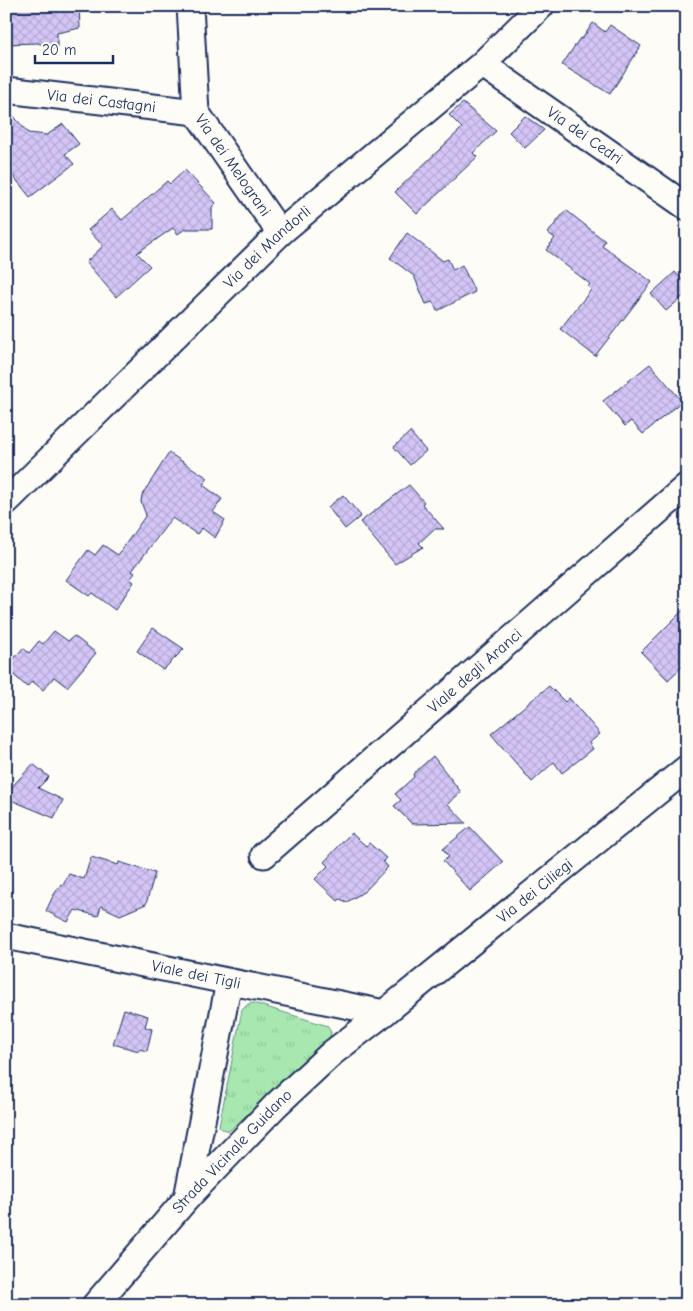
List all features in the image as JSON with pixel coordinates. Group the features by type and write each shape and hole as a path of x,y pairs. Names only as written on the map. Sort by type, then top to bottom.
{"street":[{"name":"Via dei Melograni","path":"190,6 196,112 280,233"},
{"name":"Via dei Mandorli","path":"6,502 280,233 482,64 541,6"},
{"name":"Via dei Cedri","path":"482,64 687,207"},
{"name":"Via dei Castagni","path":"6,90 196,112"},
{"name":"Viale degli Aranci","path":"264,855 687,486"},
{"name":"Via dei Ciliegi","path":"384,1013 687,768"},
{"name":"Viale dei Tigli","path":"6,936 384,1013"},
{"path":"187,1198 229,982"},
{"name":"Strada Vicinale Guidano","path":"95,1305 187,1198 276,1105 332,1053 384,1013"}],"green space":[{"path":"253,1003 328,1026 331,1033 329,1039 229,1131 219,1126 242,1010 248,1004"}],"building":[{"path":"6,6 79,6 80,28 57,33 57,50 38,43 6,44"},
{"path":"593,23 605,32 610,25 641,46 610,94 562,65 580,38 582,39"},
{"path":"463,103 496,131 473,153 477,157 417,214 395,192 462,128 449,115"},
{"path":"6,107 28,133 47,135 63,124 79,144 65,154 74,164 30,197 6,167"},
{"path":"525,116 544,130 525,148 509,132"},
{"path":"185,170 216,203 212,207 212,229 185,229 178,234 173,228 137,253 150,266 116,297 86,262 103,246 88,230 112,209 122,220 167,181 170,184"},
{"path":"566,210 605,241 602,246 652,282 595,356 560,329 591,290 588,287 590,284 546,250 555,238 548,233"},
{"path":"407,233 443,261 448,259 453,270 462,265 475,292 437,311 433,302 426,304 414,276 390,258"},
{"path":"675,272 687,285 687,293 666,311 651,294"},
{"path":"650,364 682,401 643,434 631,421 625,426 603,401"},
{"path":"410,432 426,451 410,465 394,447"},
{"path":"169,453 208,478 203,485 222,499 213,512 225,520 215,538 202,528 197,534 172,518 132,571 135,573 130,579 134,582 115,610 92,593 89,596 66,580 88,550 95,555 103,545 118,555 146,515 141,502 142,495"},
{"path":"409,485 424,502 422,504 444,529 434,529 419,543 423,547 395,564 360,522"},
{"path":"343,495 361,516 345,529 328,507"},
{"path":"687,606 687,662 668,680 641,652"},
{"path":"153,628 184,649 163,670 137,651"},
{"path":"54,631 68,641 74,636 96,653 67,687 54,677 43,690 32,681 27,687 6,668 23,648 29,653 39,641 43,644"},
{"path":"549,686 565,702 569,698 600,734 589,743 593,749 562,773 554,762 532,782 491,734"},
{"path":"433,756 461,792 448,804 466,823 412,824 394,806 401,800 395,794"},
{"path":"33,764 49,777 38,788 63,800 54,818 6,798 6,793"},
{"path":"470,827 503,862 470,891 443,861 449,857 443,849"},
{"path":"351,833 366,846 369,843 386,858 383,861 388,867 365,891 347,902 340,899 338,901 315,879 328,866 324,862"},
{"path":"91,857 118,865 119,862 155,873 146,904 120,915 101,906 98,916 75,910 68,922 46,911 53,896 61,884 63,885 69,874 84,879"},
{"path":"124,1009 148,1016 145,1027 152,1029 147,1051 139,1049 139,1051 113,1044"}]}
